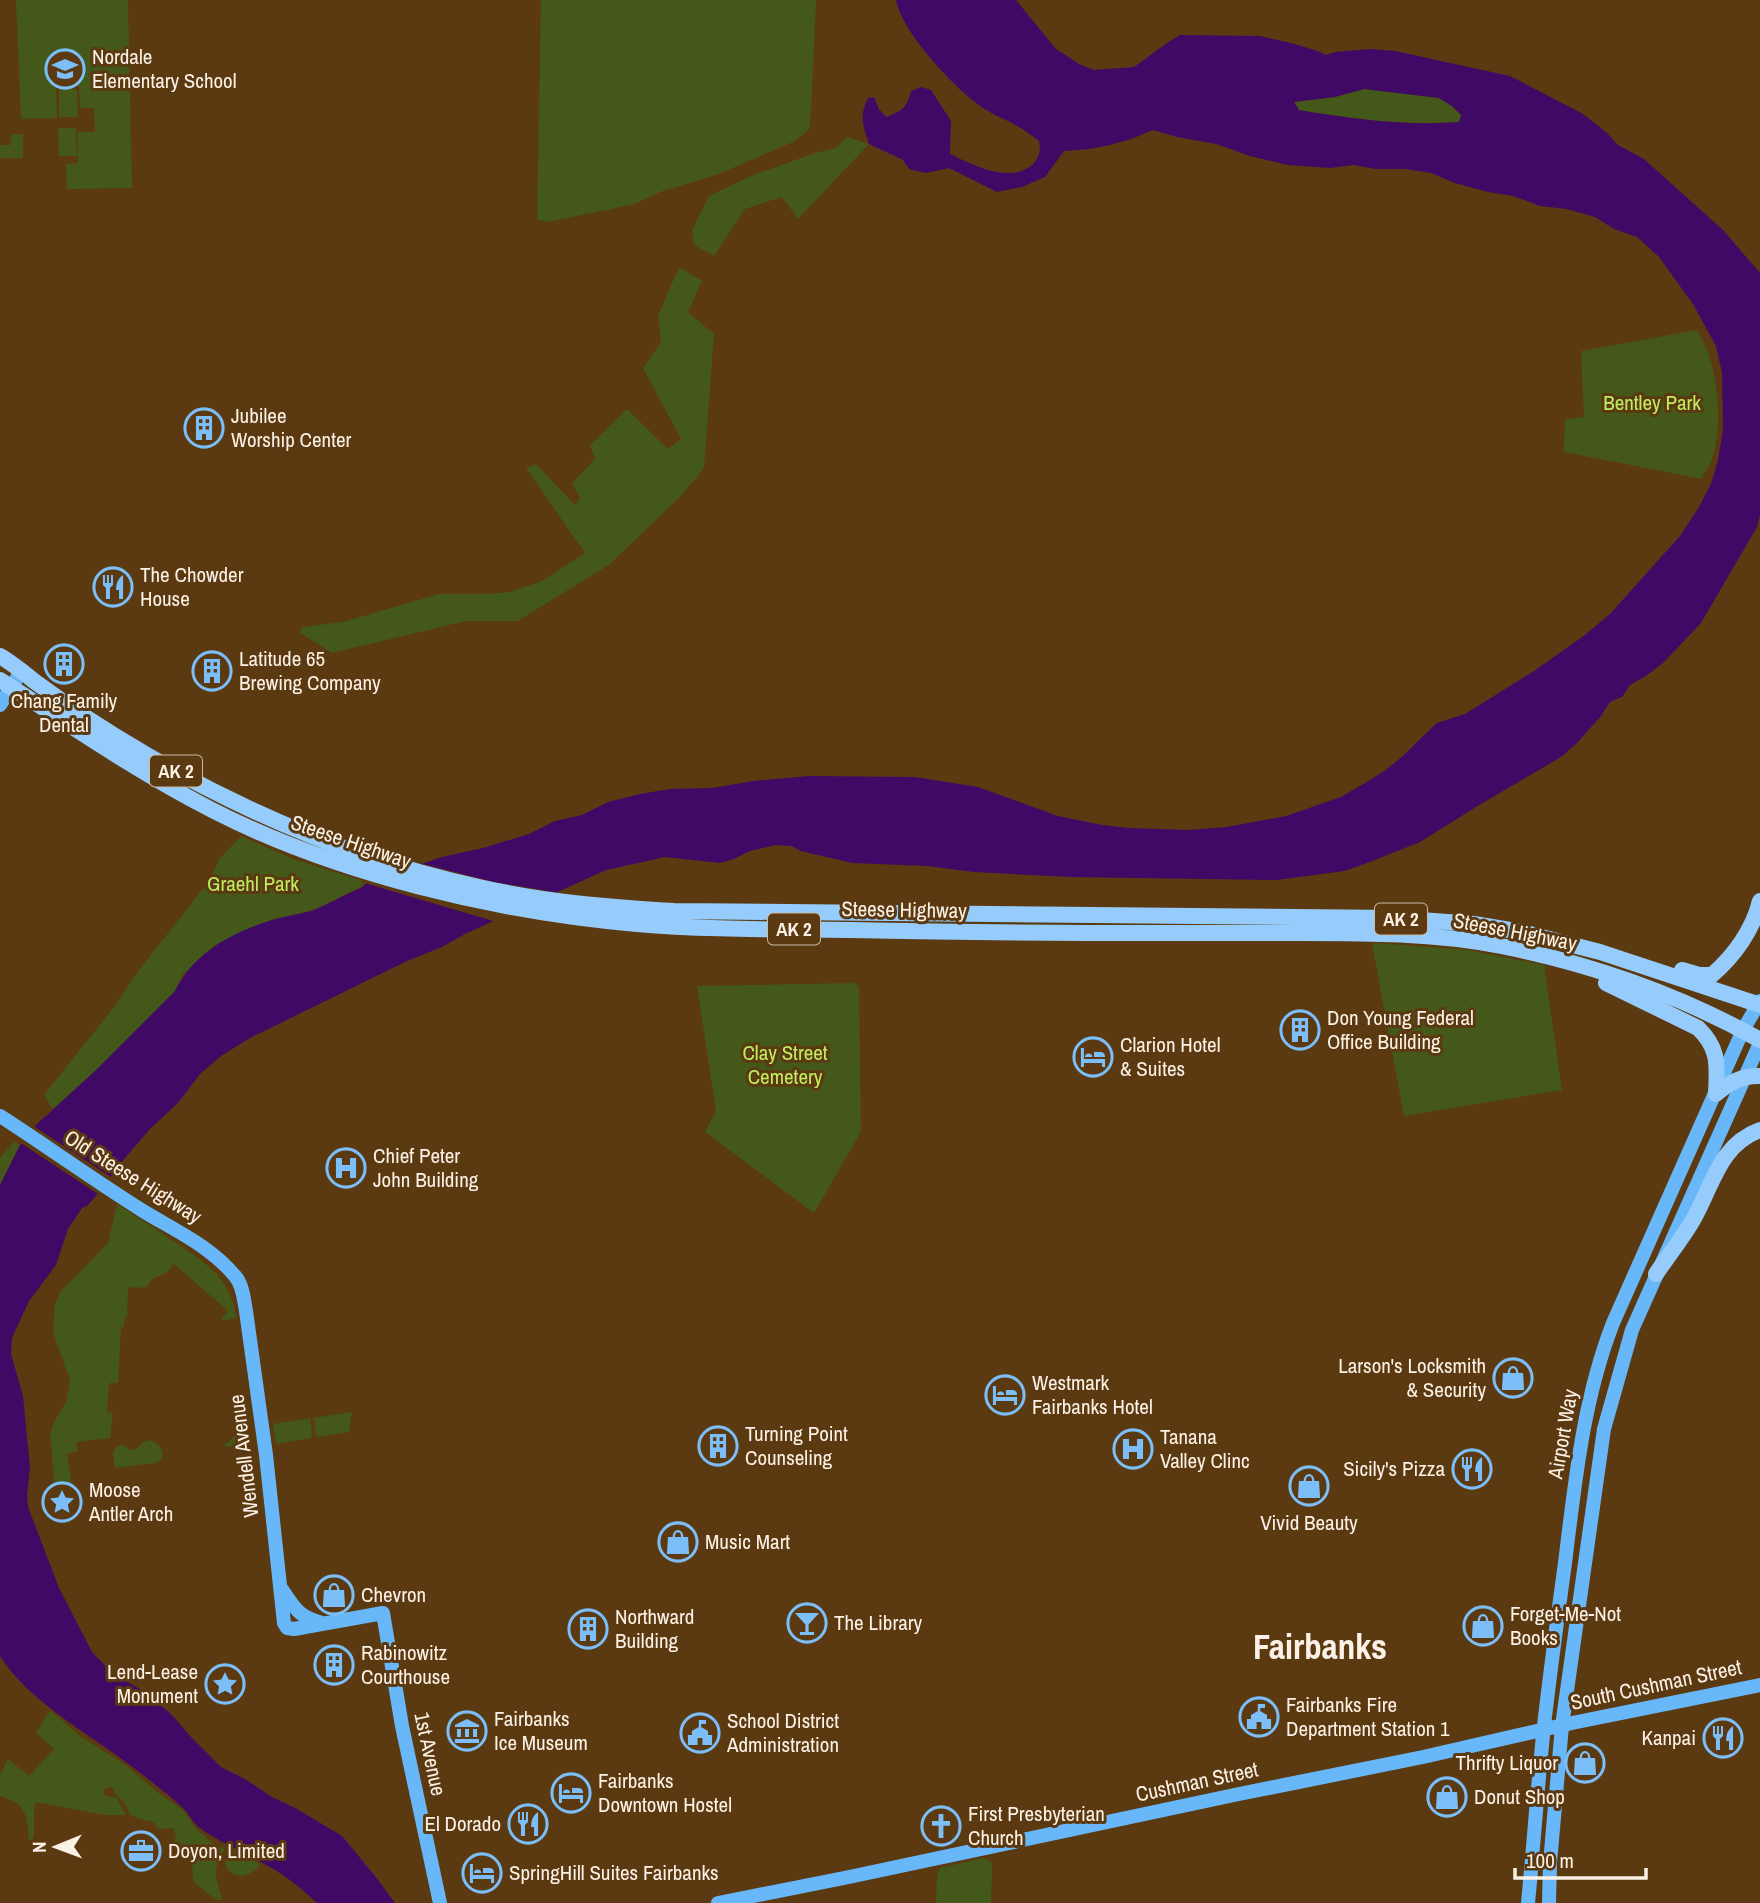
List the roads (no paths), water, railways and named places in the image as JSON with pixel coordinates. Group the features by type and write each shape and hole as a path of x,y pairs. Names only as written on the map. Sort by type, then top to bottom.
{"highway":[{"name":"Steese Highway","path":"3,662 22,670 105,729 147,755 234,801 359,853 480,888 572,903 674,911 1394,918 1474,924 1522,932 1600,952 1655,972 1759,1003"},
{"name":"Steese Highway","path":"5,684 106,750 170,788 228,817 298,848 338,862 418,886 483,901 556,914 702,928 1032,933 1354,933 1498,945 1605,972 1642,985 1743,1030 1760,1041"},
{"path":"1522,932 1595,943 1684,971 1712,975 1742,941 1760,901"},
{"path":"1528,952 1618,988 1698,1028 1706,1035 1716,1055 1716,1094"},
{"path":"1716,1094 1726,1085 1752,1076"},
{"path":"1656,1274 1692,1220 1719,1167 1735,1144 1760,1130"}],"main road":[{"path":"0,705 5,684 22,670"},
{"name":"Airport Way","path":"1528,1903 1544,1731 1584,1423 1602,1351 1743,1030 1759,1003"},
{"name":"Airport Way","path":"1549,1903 1562,1726 1604,1429 1632,1330 1656,1274 1752,1076 1760,1041"},
{"name":"Old Steese Highway","path":"5,1119 145,1212 181,1232 211,1253 238,1279"},
{"name":"Wendell Avenue","path":"238,1279 243,1293 266,1455 283,1618 287,1628 294,1629 322,1623"},
{"path":"281,1587 292,1607 300,1615 322,1623"},
{"name":"1st Avenue","path":"322,1623 383,1613 402,1726 440,1903"},
{"name":"South Cushman Street","path":"1562,1726 1760,1685"},
{"name":"Cushman Street","path":"718,1903 1562,1726"}],"place":[{"name":"Nordale Elementary School","path":"65,69"},
{"name":"Jubilee Worship Center","path":"204,428"},
{"name":"The Chowder House","path":"113,587"},
{"name":"Chang Family Dental","path":"64,664"},
{"name":"Latitude 65 Brewing Company","path":"212,671"},
{"name":"Don Young Federal Office Building","path":"1300,1030"},
{"name":"Clarion Hotel & Suites","path":"1093,1057"},
{"name":"Chief Peter John Building","path":"346,1168"},
{"name":"Larson's Locksmith & Security","path":"1513,1378"},
{"name":"Westmark Fairbanks Hotel","path":"1005,1395"},
{"name":"Turning Point Counseling","path":"718,1446"},
{"name":"Tanana Valley Clinc","path":"1133,1449"},
{"name":"Sicily's Pizza","path":"1472,1469"},
{"name":"Vivid Beauty","path":"1309,1486"},
{"name":"Moose Antler Arch","path":"62,1502"},
{"name":"Music Mart","path":"678,1542"},
{"name":"Chevron","path":"334,1595"},
{"name":"The Library","path":"807,1623"},
{"name":"Forget-Me-Not Books","path":"1483,1626"},
{"name":"Northward Building","path":"588,1629"},
{"name":"Rabinowitz Courthouse","path":"334,1665"},
{"name":"Lend-Lease Monument","path":"225,1684"},
{"name":"Fairbanks Fire Department Station 1","path":"1259,1717"},
{"name":"Fairbanks Ice Museum","path":"467,1731"},
{"name":"School District Administration","path":"700,1733"},
{"name":"Kanpai","path":"1723,1738"},
{"name":"Thrifty Liquor","path":"1585,1763"},
{"name":"Fairbanks Downtown Hostel","path":"571,1793"},
{"name":"Donut Shop","path":"1447,1797"},
{"name":"El Dorado","path":"528,1824"},
{"name":"First Presbyterian Church","path":"941,1826"},
{"name":"Doyon, Limited","path":"141,1851"},
{"name":"SpringHill Suites Fairbanks","path":"482,1873"}],"district":[{"name":"Fairbanks","path":"1320,1647"}],"park label":[{"name":"Bentley Park","path":"1652,403"},
{"name":"Graehl Park","path":"253,884"},
{"name":"Clay Street Cemetery","path":"785,1065"}]}
